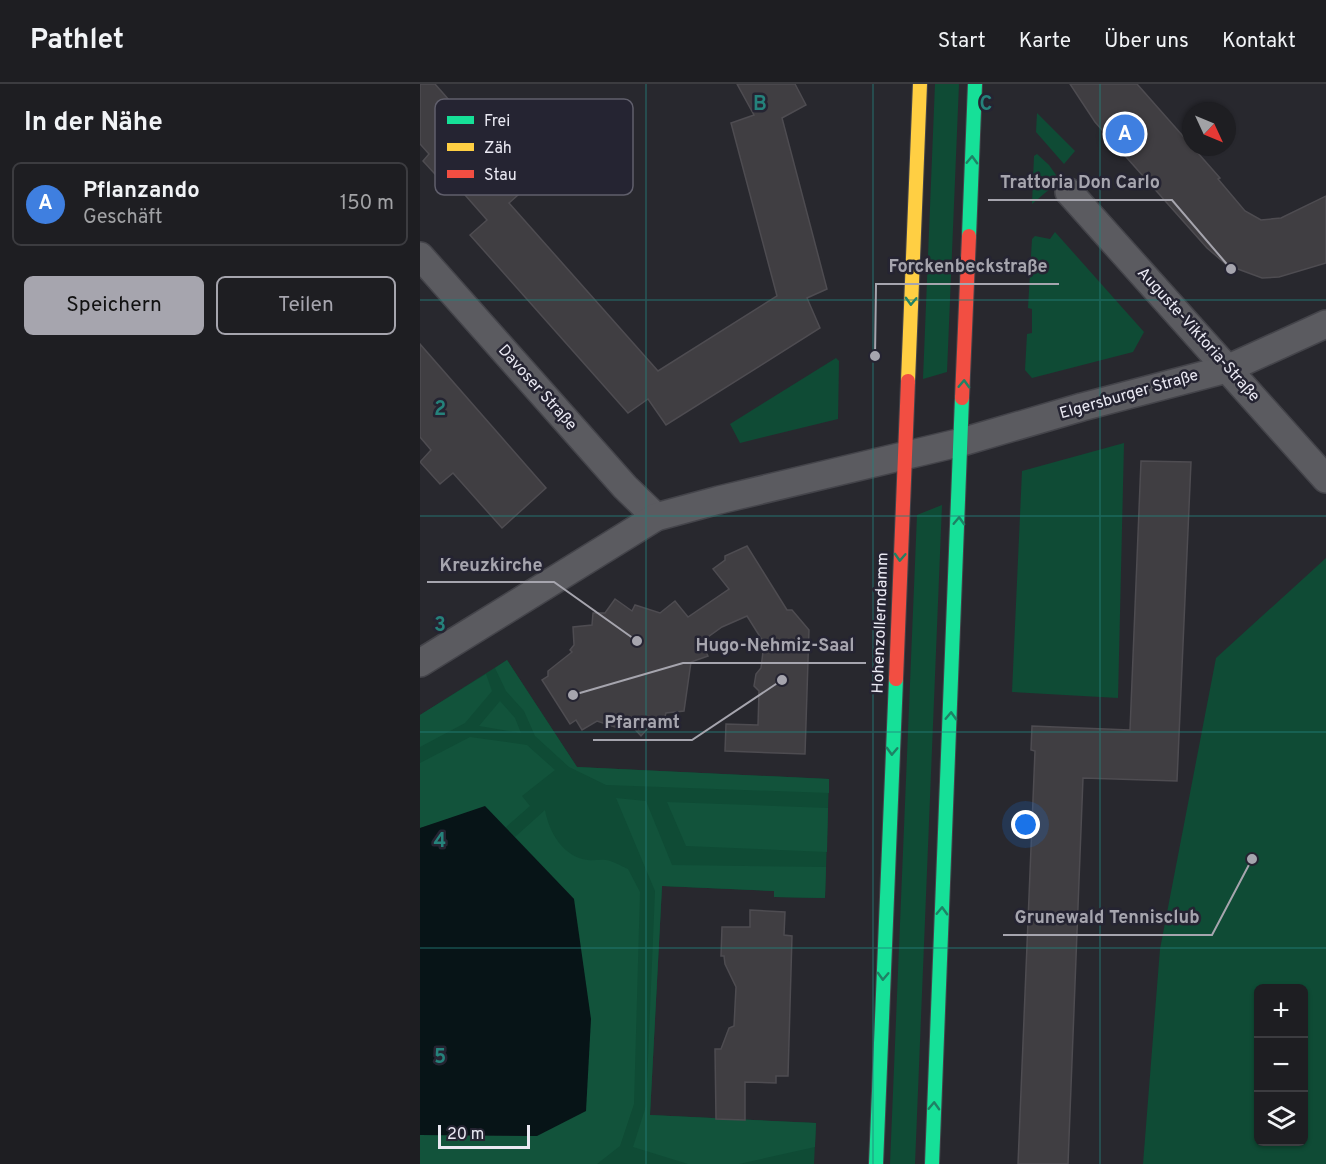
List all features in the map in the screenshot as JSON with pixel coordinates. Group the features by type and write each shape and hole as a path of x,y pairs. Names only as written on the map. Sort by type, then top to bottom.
{"main road":[{"name":"Hohenzollerndamm","path":"876,1164 920,84"},
{"path":"932,1164 975,84"}],"street":[{"name":"Auguste-Viktoria-Straße","path":"1069,192 1326,479"},
{"name":"Davoser Straße","path":"420,256 625,487 656,517"},
{"name":"Elgersburger Straße","path":"420,663 656,517 962,442 1082,407 1227,369 1326,324"}],"green space":[{"path":"935,84 959,84 947,372 923,379"},
{"path":"1037,113 1075,151 1064,164 1036,132"},
{"path":"1037,154 1056,175 1052,187 1032,204 1034,156"},
{"path":"1055,232 1144,332 1133,352 1032,378 1025,370 1027,334 1032,333 1032,309 1028,308 1032,239 1035,236 1050,239"},
{"path":"836,358 839,361 838,419 740,443 730,424"},
{"path":"1124,443 1118,698 1012,692 1022,471"},
{"path":"942,505 915,1164 890,1164 917,515"},
{"path":"1326,558 1326,1164 1143,1164 1160,949 1216,658"},
{"path":"507,660 577,767 829,779 825,898 774,897 774,891 662,886 650,1115 816,1123 814,1164 420,1164 420,1135 537,1136 591,1019 574,899 485,807 420,828 420,715"},
{"path":"507,660 577,767 829,779 829,793 606,785 569,767 535,736 524,711 506,691 495,668"},
{"path":"486,674 492,691 465,723 420,747 420,715"},
{"path":"500,701 515,718 521,733 479,726"},
{"path":"470,737 527,745 555,770 522,796 530,806 505,828 485,807 420,828 420,763"},
{"path":"616,798 646,801 672,865 826,867 825,898 774,897 774,891 662,886 650,1115 816,1123 815,1147 739,1164 688,1164 633,1147 646,1106 655,891"},
{"path":"667,802 828,808 827,852 686,846"},
{"path":"545,810 550,827 564,849 579,858 609,861 628,869 640,892 634,1104 620,1146 597,1164 420,1164 420,1135 537,1136 574,899 515,837"}],"shaded area":[{"path":"485,806 574,899 591,1019 586,1111 537,1136 420,1135 420,828"}],"building":[{"path":"420,84 435,84 448,99 435,99 435,174 423,161 429,154 420,144"},
{"path":"737,84 795,84 806,105 782,118 827,289 807,298 820,328 666,425 648,399 628,413 470,235 487,220 465,195 518,195 509,203 658,371 777,296 731,123 754,115"},
{"path":"1070,84 1137,84 1182,135 1182,156 1201,156 1245,211 1261,220 1281,218 1326,196 1326,263 1279,277 1262,278 1227,265 1207,248 1095,122"},
{"path":"420,344 546,488 502,528 453,473 440,484 420,462 431,450 420,437"},
{"path":"1141,461 1191,462 1177,781 1083,778 1068,1164 1018,1164 1035,751 1031,750 1032,726 1130,730"},
{"path":"747,546 787,610 792,610 809,630 805,754 725,751 726,724 758,725 759,691 754,686 756,674 761,668 764,643 747,616 722,627 701,642 708,656 691,662 684,711 666,713 663,724 652,724 641,736 630,724 621,729 597,721 582,730 576,720 570,724 542,680 548,676 548,671 572,652 570,650 574,645 573,627 592,625 593,613 605,613 615,599 632,611 635,605 660,613 675,601 688,617 729,589 713,569 725,560 725,556"},
{"path":"750,910 785,912 784,935 792,936 788,1076 776,1076 776,1083 745,1082 745,1120 716,1119 715,1049 721,1049 729,1028 734,1026 736,987 725,964 724,956 721,956 722,927 750,927"}],"traffic: fast":[{"path":"969,236 975,84"},
{"path":"932,1164 962,398"},
{"path":"876,1164 896,679"}],"traffic: slow":[{"path":"908,381 920,84"}],"traffic: jam":[{"path":"962,398 969,236"},
{"path":"896,679 908,381"}],"place":[{"name":"Pflanzando","path":"1125,134"},
{"name":"Trattoria Don Carlo","path":"1231,269"},
{"name":"Forckenbeckstraße","path":"875,356"},
{"name":"Kreuzkirche","path":"637,641"},
{"name":"Pfarramt","path":"782,680"},
{"name":"Hugo-Nehmiz-Saal","path":"573,695"},
{"name":"Grunewald Tennisclub","path":"1252,859"}]}
